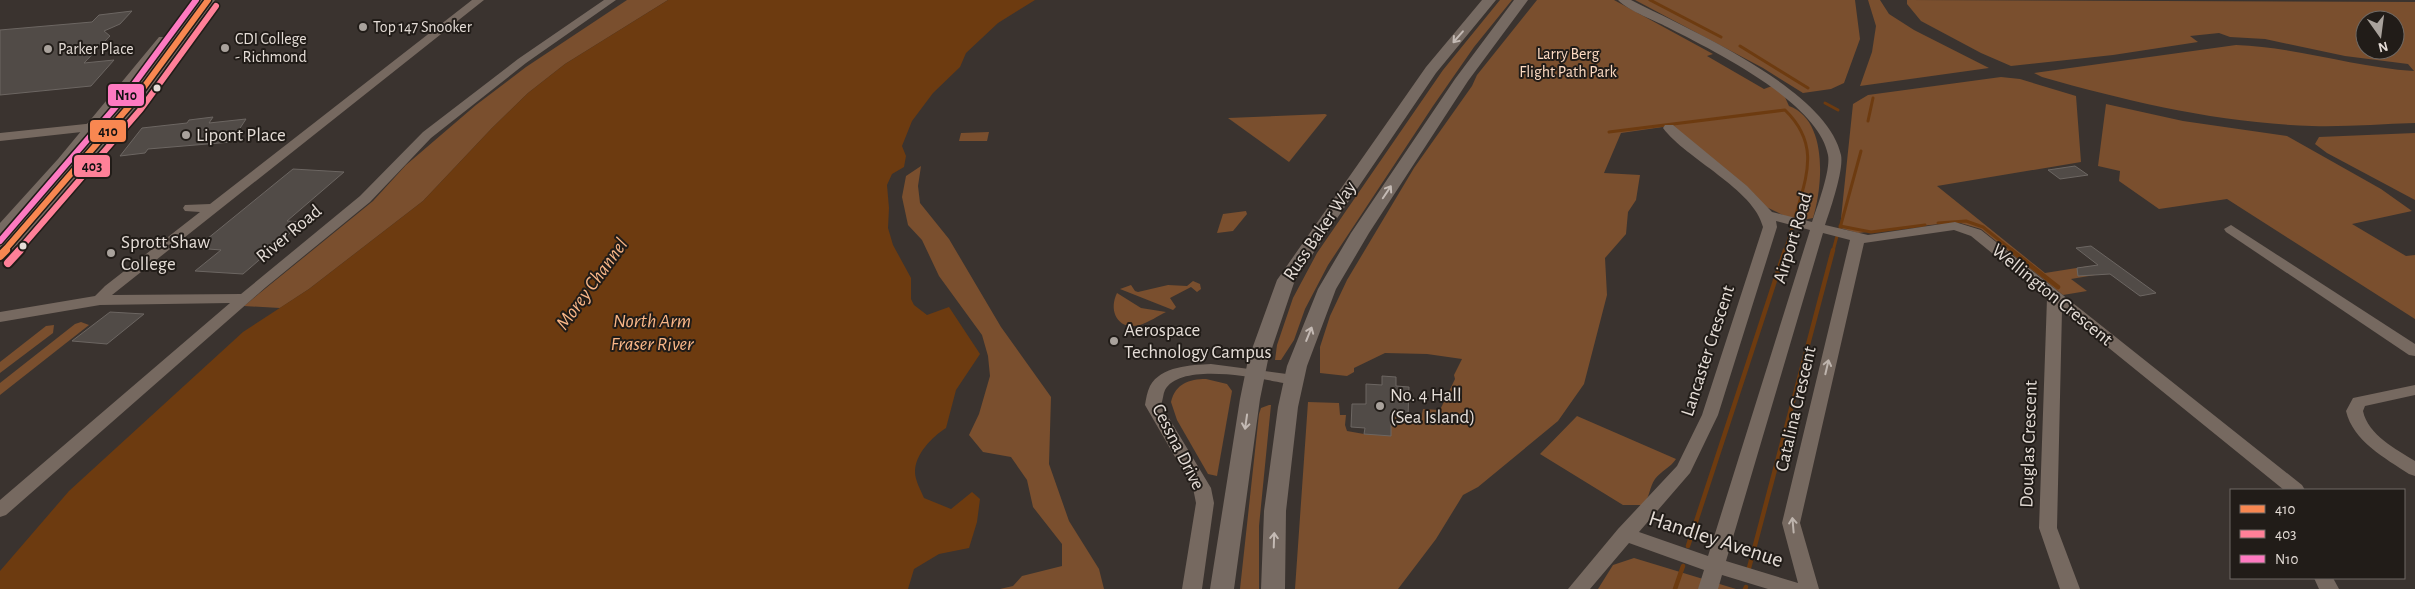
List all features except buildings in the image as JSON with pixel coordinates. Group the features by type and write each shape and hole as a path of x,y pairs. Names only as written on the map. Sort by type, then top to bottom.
{"main road":[{"path":"0,234 92,127 195,0"},
{"path":"0,256 114,125 208,0"},
{"name":"Russ Baker Way","path":"1222,589 1259,354 1286,280 1431,70 1489,0"},
{"name":"Russ Baker Way","path":"1273,589 1275,512 1288,407 1297,366 1327,289 1360,233 1471,66 1521,0"}],"street":[{"path":"105,295 479,0"},
{"name":"River Road","path":"0,510 246,298 365,199 427,135 522,61 611,0"},
{"name":"Airport Road","path":"1623,0 1757,72 1789,94 1811,113 1822,127 1835,156 1830,186 1708,589"},
{"path":"0,137 114,125"},
{"path":"1669,128 1742,189 1767,215"},
{"path":"190,208 213,208"},
{"name":"Wellington Crescent","path":"1767,215 1868,239 1955,226 1976,233 2295,489"},
{"name":"Lancaster Crescent","path":"1578,589 1684,469 1696,446 1710,415 1770,226 1767,215"},
{"path":"2230,229 2415,351"},
{"name":"Catalina Crescent","path":"1809,589 1791,523 1858,238"},
{"path":"0,317 105,295 246,298"},
{"name":"Douglas Crescent","path":"2055,297 2048,528 2070,589"},
{"name":"Cessna Drive","path":"1192,589 1205,503 1202,488 1153,405 1153,395 1160,384 1171,376 1185,370 1204,368 1294,380"},
{"path":"2415,390 2359,402 2355,407 2354,414 2364,433 2415,470"},
{"name":"Handley Avenue","path":"1625,534 1715,566 1792,589"}],"green space":[{"path":"627,0 668,0 565,64 528,93 423,201 309,289 280,308 244,306 373,201 406,165 476,105 526,67"},
{"path":"1500,0 1512,0 1474,47 1433,106 1328,265 1305,309 1294,340 1281,360 1275,360 1277,345 1293,298 1317,253 1443,70"},
{"name":"Larry Berg Flight Path Park","path":"1537,0 1614,0 1713,54 1707,56 1764,89 1772,86 1784,95 1789,106 1802,114 1811,125 1816,139 1820,172 1819,189 1813,218 1803,220 1785,216 1764,206 1670,126 1621,133 1604,173 1640,175 1636,200 1628,212 1626,234 1605,258 1607,295 1584,384 1558,421 1478,487 1463,495 1436,539 1398,589 1295,589 1308,402 1339,403 1340,415 1346,415 1345,425 1347,431 1364,434 1391,415 1421,418 1423,409 1440,410 1462,359 1427,354 1385,353 1354,368 1354,372 1347,376 1320,373 1320,347 1330,316 1347,280 1414,168 1472,86 1477,75"},
{"path":"1635,0 1855,0 1860,39 1844,83 1831,89 1803,93 1763,68"},
{"path":"1868,0 1880,0 1889,14 1914,30 1989,68 1860,86 1872,52 1876,26"},
{"path":"1907,0 2415,2 2415,123 2312,126 2243,121 2142,103 2042,77 2034,73 2236,45 2281,49 2369,66 2414,71 2408,64 2376,60 2405,60 2405,10 2355,10 2355,57 2265,39 2230,37 2219,33 2190,36 2198,42 2113,55 2011,66 1981,53 1921,21 1907,4"},
{"path":"2001,77 2020,79 2076,96 2081,162 1937,186 2045,273 2089,266 2095,275 2071,279 2087,291 2063,295 1981,229 1957,222 1858,233 1840,228 1853,104 1868,95"},
{"path":"2106,104 2183,121 2287,136 2381,189 2412,211 2352,224 2406,256 2415,255 2415,319 2227,199 2159,209 2119,181 2120,171 2098,166"},
{"path":"1325,114 1327,115 1289,162 1228,118"},
{"path":"989,132 987,141 959,141 961,133"},
{"path":"2415,133 2415,200 2327,153 2315,144 2319,137"},
{"path":"921,166 918,186 920,203 949,239 1001,327 1051,397 1049,464 1069,521 1099,569 1104,589 1000,589 1013,586 1022,576 1062,566 1062,544 1033,507 1027,480 1011,457 983,452 969,435 979,414 990,376 988,356 982,335 939,276 922,240 908,225 902,197 906,176"},
{"path":"1246,211 1247,214 1233,231 1217,233 1223,214"},
{"path":"1193,281 1200,284 1201,289 1197,292 1191,287 1170,298 1176,307 1173,310 1120,289 1131,285 1138,292 1168,285 1187,286"},
{"path":"1117,293 1141,308 1166,312 1140,325 1126,325 1117,318 1115,313 1114,306"},
{"path":"81,322 89,325 0,395 0,383 75,324"},
{"path":"54,325 53,333 0,373 0,362 46,326"},
{"path":"1206,379 1227,384 1232,391 1217,476 1208,474 1177,420 1171,402 1179,387 1194,380"},
{"path":"1271,405 1259,526 1259,589 1240,589 1259,414 1261,408"},
{"path":"1577,416 1676,459 1655,479 1643,505 1623,505 1540,454"},
{"path":"1634,558 1736,589 1598,589 1613,565"}],"water":[{"name":"North Arm Fraser River","path":"668,0 1035,0 998,23 966,53 960,67 933,93 912,121 902,146 906,156 904,167 892,174 887,185 888,228 893,245 911,278 911,299 914,305 927,315 949,307 980,354 956,390 946,428 925,447 918,459 915,472 924,498 951,509 972,492 980,499 977,522 969,548 939,554 914,569 908,589 0,589 0,571 69,491 243,332 309,289 423,201 528,93 565,64"}],"waterway":[{"path":"1650,0 1721,37"},
{"path":"1740,46 1808,88"},
{"path":"1868,121 1873,98"},
{"path":"1825,103 1838,110"},
{"path":"1609,132 1785,110 1796,123 1807,149 1806,175 1795,218"},
{"path":"1841,226 1861,151"},
{"path":"1938,223 1966,221 1983,227 2013,251"},
{"path":"1785,251 1793,225"},
{"path":"1841,226 1871,232 1925,225"},
{"path":"1833,251 1837,236"},
{"path":"1688,546 1785,250"},
{"path":"1749,568 1833,250"},
{"path":"2011,250 2058,287"},
{"path":"1675,589 1683,566"}],"transit line":[{"name":"N10","path":"0,241 125,96 196,0"},
{"name":"410","path":"0,256 133,102 208,0"},
{"name":"403","path":"8,263 141,109 216,6"}],"place":[{"name":"Top 147 Snooker","path":"363,27"},
{"name":"CDI College - Richmond","path":"225,48"},
{"name":"Parker Place","path":"48,49"},
{"name":"Lipont Place","path":"186,135"},
{"name":"Sprott Shaw College","path":"111,253"},
{"name":"Aerospace Technology Campus","path":"1114,341"},
{"name":"No. 4 Hall (Sea Island)","path":"1380,406"}],"water label":[{"name":"Morey Channel","path":"592,284"}]}
